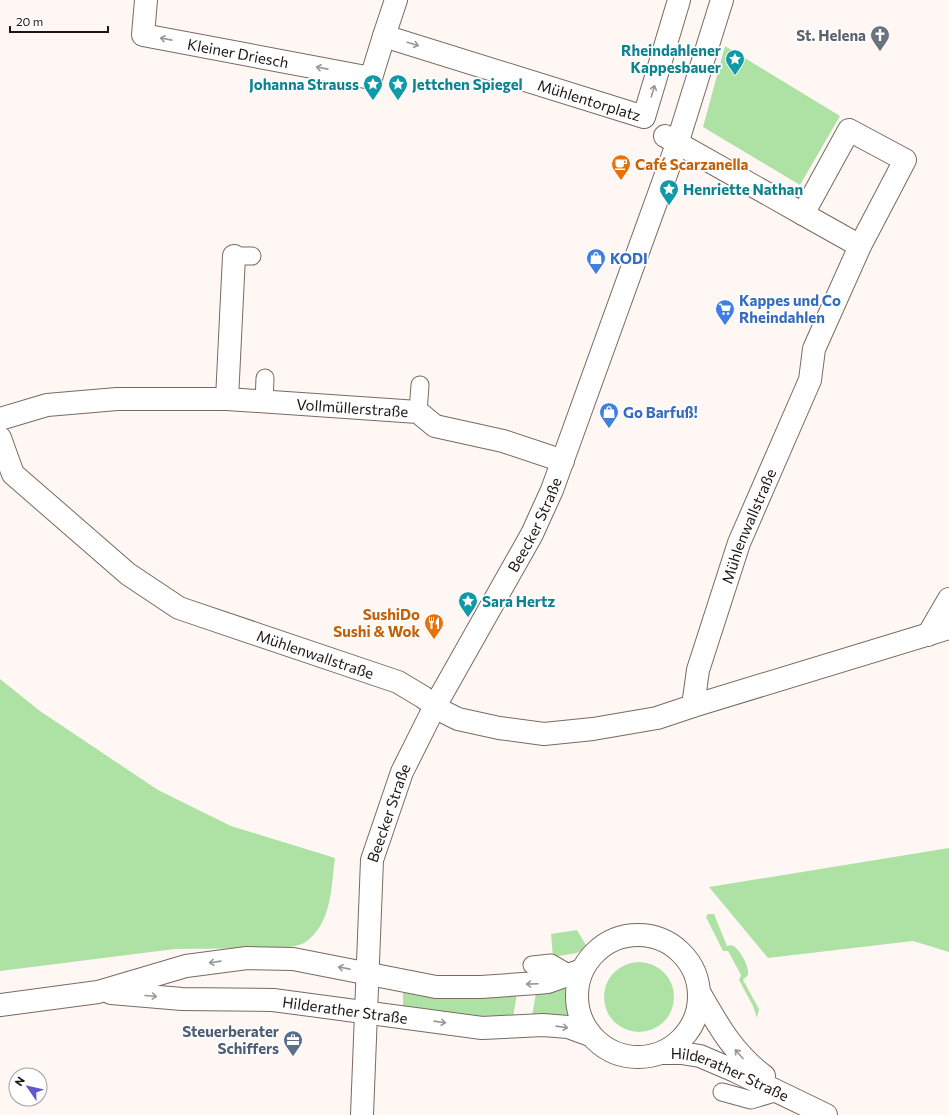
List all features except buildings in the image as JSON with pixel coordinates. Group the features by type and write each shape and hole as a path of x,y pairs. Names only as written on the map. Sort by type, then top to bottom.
{"street":[{"name":"Kleiner Driesch","path":"146,0 143,34 371,78 384,36"},
{"path":"384,36 396,0"},
{"name":"Mühlentorplatz","path":"384,36 644,117 679,0"},
{"name":"Beecker Straße","path":"362,1115 372,860 402,772 435,706 532,534 552,490 671,140 722,0"},
{"name":"Mühlenwallstraße","path":"692,706 698,670 739,543 810,380 814,350 860,246 905,160 849,130 803,214"},
{"path":"671,140 860,246"},
{"path":"227,399 243,256"},
{"name":"Vollmüllerstraße","path":"0,419 47,405 117,400 227,399 418,412 435,426 503,441 563,461"},
{"name":"Mühlenwallstraße","path":"0,438 14,474 128,574 179,608 398,682 442,712 458,719 499,728 544,734 593,729 657,718 949,628"},
{"path":"928,635 949,599"},
{"path":"633,935 652,937 670,944 684,956 695,973 699,992 696,1016 683,1038 663,1052 643,1057 623,1056 605,1048 590,1035 579,1015 576,992 576,972 595,952 612,940 633,935"},
{"name":"Hilderather Straße","path":"0,1005 98,992 186,966 247,958 293,959 436,986 458,987 548,982 576,972"},
{"name":"Hilderather Straße","path":"98,992 182,999 273,1000 482,1028 543,1025 568,1028 590,1035"},
{"name":"Hilderather Straße","path":"699,992 720,1030 739,1056 787,1096"},
{"name":"Hilderather Straße","path":"663,1052 700,1056 731,1069 826,1115"}],"lane":[{"path":"264,402 265,378"},
{"path":"418,412 420,385"},
{"path":"532,965 551,963 576,972"},
{"path":"722,1092 751,1100 787,1096"}],"green space":[{"path":"725,46 840,116 800,185 703,127"},
{"path":"0,679 40,711 158,790 231,826 335,858 331,893 325,916 313,935 302,944 286,948 175,949 0,971"},
{"path":"949,848 949,952 913,941 768,958 709,887"},
{"path":"708,914 714,914 727,946 731,945 737,949 746,963 748,975 743,980 759,1009 757,1018 753,1006 739,980 741,975 728,951 723,951 706,917"},
{"path":"577,930 587,947 577,953 553,957 551,934"},
{"path":"639,962 652,965 664,972 671,984 674,997 671,1010 664,1022 652,1029 639,1032 626,1029 614,1022 607,1010 604,997 607,984 614,972 626,965"},
{"path":"563,988 566,990 567,1016 532,1016 536,993"},
{"path":"403,990 517,994 513,1017 477,1018 403,1007"}],"place":[{"name":"St. Helena","path":"880,52"},
{"name":"Rheindahlener Kappesbauer","path":"735,76"},
{"name":"Johanna Strauss","path":"373,101"},
{"name":"Jettchen Spiegel","path":"398,101"},
{"name":"Café Scarzanella","path":"621,181"},
{"name":"Henriette Nathan","path":"669,206"},
{"name":"KODI","path":"596,275"},
{"name":"Kappes und Co Rheindahlen","path":"725,326"},
{"name":"Go Barfuß!","path":"609,429"},
{"name":"Sara Hertz","path":"468,618"},
{"name":"SushiDo Sushi & Wok","path":"434,640"},
{"name":"Steuerberater Schiffers","path":"293,1057"}]}
